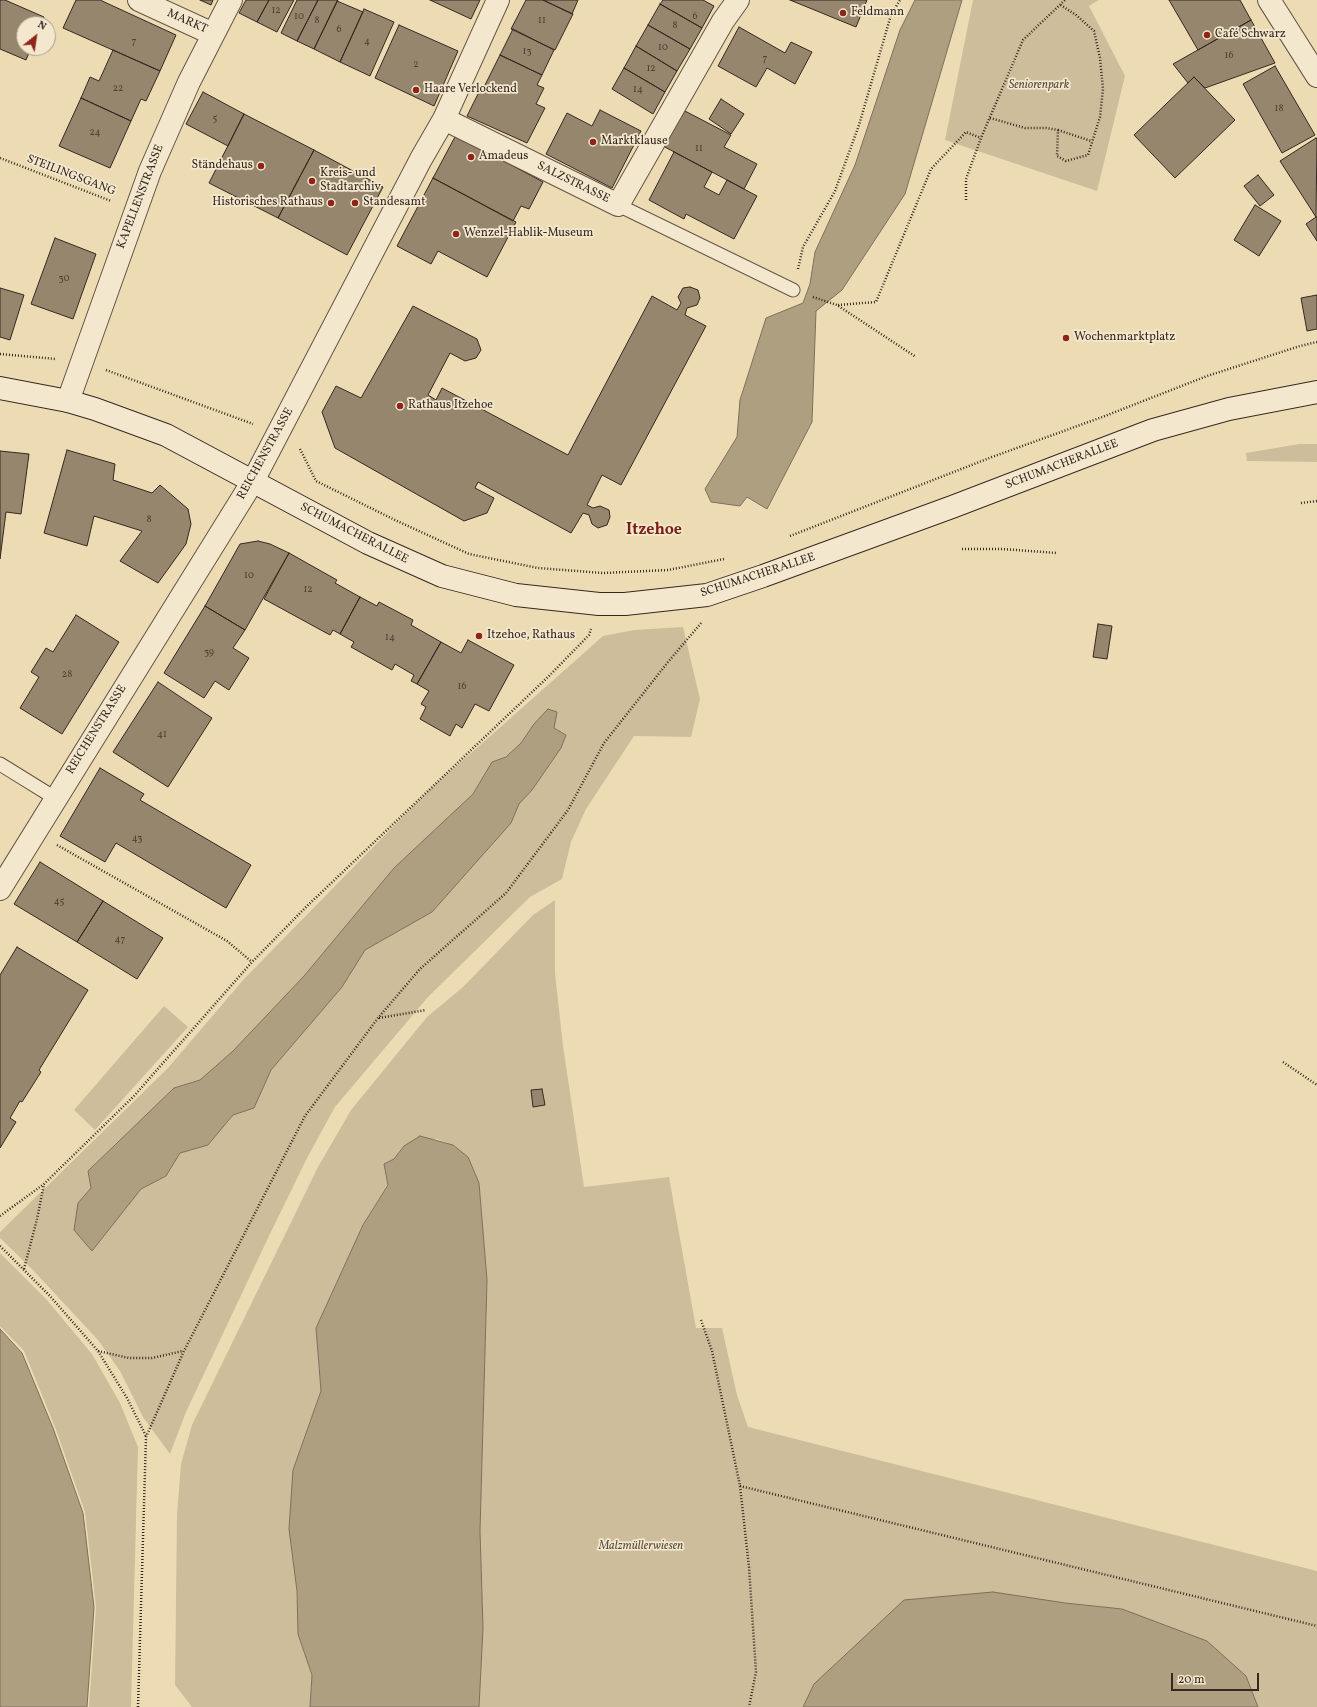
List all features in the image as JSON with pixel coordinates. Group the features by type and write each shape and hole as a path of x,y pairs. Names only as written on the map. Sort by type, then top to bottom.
{"street":[{"name":"MARKT","path":"139,0 214,34"},
{"name":"KAPELLENSTRASSE","path":"68,401 136,211 167,130 231,0"},
{"name":"REICHENSTRASSE","path":"2,881 253,482 421,159 444,119 498,0"},
{"name":"SALZSTRASSE","path":"444,119 618,205 723,21 738,0"},
{"path":"1269,0 1317,76"},
{"name":"SCHUMACHERALLEE","path":"0,388 68,401 102,411 166,435 368,543 442,576 516,595 599,604 625,604 707,595 764,576 944,510 1153,430 1229,409 1317,392"}],"lane":[{"path":"618,205 793,290"},
{"path":"0,764 55,798"}],"path":[{"path":"793,290 803,247 835,191 859,124 892,14 900,0"},
{"path":"966,200 966,179 981,138 1023,40 1059,4 1065,0"},
{"path":"1058,130 1057,156 1066,162 1088,155 1091,140 1100,117 1103,89 1094,31 1076,15 1059,4"},
{"path":"990,118 1025,128 1046,128 1058,130 1091,140"},
{"path":"916,357 837,305 876,302 931,169 966,132 981,138"},
{"name":"STEILINGSGANG","path":"0,158 136,211"},
{"path":"788,537 992,457 1105,416 1207,376 1317,342"},
{"path":"0,354 57,359 105,369 243,420 301,450 316,481 397,521 470,554 538,568 603,573 668,570 729,558"},
{"path":"1300,503 1317,501"},
{"path":"962,548 1057,553"},
{"path":"0,1216 44,1184 134,1096 252,962 306,907 550,675 589,635 599,604"},
{"path":"138,1707 146,1437 184,1350 305,1116 378,1018 420,969 506,893 568,810 604,743 668,662 703,622"},
{"path":"34,832 227,941 252,962"},
{"path":"378,1018 426,1010"},
{"path":"1283,1062 1317,1085"},
{"path":"24,1269 38,1219 44,1184"},
{"path":"0,1246 79,1327 98,1351 127,1398 146,1437"},
{"path":"701,1320 712,1351 740,1486 749,1567 756,1672 749,1707"},
{"path":"98,1351 129,1358 152,1358 184,1350"},
{"path":"740,1486 1317,1626"}],"green space":[{"name":"Seniorenpark","path":"973,0 1099,0 1089,6 1125,76 1097,191 945,140"},
{"path":"1299,444 1317,444 1317,462 1247,461 1246,453"},
{"path":"683,627 700,699 691,737 634,736 586,809 571,842 562,879 530,897 428,997 335,1107 307,1158 269,1236 186,1412 170,1454 143,1417 120,1371 98,1340 31,1268 0,1238 0,1232 168,1068 244,979 430,789 603,636 634,630","holes":["534,724 554,728 566,735 561,748 532,790 519,804 511,823 432,912 365,950 342,987 271,1070 254,1108 233,1115 208,1145 180,1153 166,1176 141,1189 92,1251 78,1203 91,1188 88,1171 174,1088 200,1080 233,1051 304,976 394,868 473,794 492,762 506,757 521,743"]},
{"name":"Malzmüllerwiesen","path":"555,900 555,973 563,1046 584,1187 669,1177 696,1328 722,1328 737,1395 748,1427 1317,1571 1317,1707 1258,1707 1246,1676 1122,1609 1065,1603 814,1684 803,1707 479,1707 483,1628 480,1531 487,1280 479,1183 468,1157 453,1145 437,1139 404,1146 394,1159 385,1164 388,1184 363,1225 316,1328 321,1391 293,1470 298,1634 312,1675 310,1707 192,1707 175,1685 177,1514 181,1464 192,1425 318,1167 351,1110 427,1017 463,987 533,915"},
{"path":"164,1006 188,1027 95,1130 74,1110"},
{"path":"0,1253 46,1299 92,1354 120,1403 138,1447 131,1707 89,1707 96,1607 85,1512 55,1427 24,1351 0,1326"}],"shaded area":[{"path":"915,0 962,0 905,194 842,290 816,311 812,422 767,509 747,497 740,506 711,502 705,489 737,437 740,400 766,318 803,303 810,284 815,252 855,165 900,30"},
{"path":"548,709 557,712 554,728 566,735 561,748 532,790 519,804 511,823 432,912 365,950 342,987 271,1070 254,1108 233,1115 208,1145 180,1153 166,1176 141,1189 92,1251 74,1230 78,1203 91,1188 88,1171 174,1088 200,1080 233,1051 304,976 394,868 473,794 492,762 506,757 521,743 534,724"},
{"path":"420,1136 453,1145 468,1157 479,1183 487,1280 480,1531 483,1628 479,1707 310,1707 312,1675 298,1634 297,1591 289,1529 293,1470 321,1391 316,1328 363,1225 388,1185 384,1164 394,1159 404,1146"},
{"path":"0,1329 22,1353 53,1428 83,1513 94,1607 87,1707 0,1707"},
{"path":"993,1592 1065,1603 1122,1609 1207,1641 1246,1676 1258,1707 803,1707 814,1684 904,1600"}],"building":[{"path":"0,0 5,0 42,16 16,16 16,56 0,49"},
{"path":"76,0 100,0 176,35 160,71 63,28"},
{"path":"200,0 213,0 211,5"},
{"path":"246,0 269,0 257,22 239,13"},
{"path":"269,0 294,0 277,32 257,22"},
{"path":"297,0 318,0 297,41 281,33"},
{"path":"318,0 338,0 314,49 297,41"},
{"path":"430,0 480,0 471,19"},
{"path":"526,0 543,0 573,14 555,50 511,29"},
{"path":"543,0 578,0 572,14"},
{"path":"663,0 703,0 714,6 702,28 660,4"},
{"name":"Feldmann","path":"790,0 867,0 856,27"},
{"name":"Café Schwarz","path":"1169,0 1240,0 1251,20 1198,50"},
{"path":"337,1 363,12 340,62 314,49"},
{"path":"660,4 702,28 690,49 648,25"},
{"path":"364,9 394,22 370,76 340,62"},
{"name":"Café Schwarz","path":"1251,20 1275,63 1205,88 1194,77 1188,83 1173,64"},
{"path":"399,25 458,51 434,106 375,78"},
{"path":"648,25 690,49 677,71 636,46"},
{"path":"739,27 785,53 791,42 812,52 795,84 767,68 756,87 718,66"},
{"path":"513,29 554,50 542,75 500,55"},
{"path":"636,46 677,71 665,92 624,68"},
{"path":"113,50 160,71 146,101 141,99 131,121 81,98 90,77 99,81"},
{"path":"500,55 542,75 537,85 544,88 536,104 545,108 527,143 467,116 480,90 482,91"},
{"path":"17,56 28,56 26,60"},
{"path":"1275,66 1315,135 1282,153 1243,84"},
{"path":"624,68 665,92 653,114 612,89"},
{"path":"1194,77 1235,120 1175,178 1134,135"},
{"path":"203,92 244,114 228,146 186,124"},
{"path":"81,98 131,121 110,168 59,146"},
{"path":"721,99 744,114 731,134 709,119"},
{"name":"Marktklause","path":"600,110 641,131 612,188 546,154 567,113 592,126"},
{"path":"683,110 731,135 724,147 757,164 744,189 663,146"},
{"name":"Ständehaus","path":"244,114 314,150 278,218 209,183"},
{"name":"Amadeus","path":"456,135 543,182 529,209 521,206 513,221 433,178"},
{"path":"1316,138 1317,139 1316,217 1280,161"},
{"name":"Historisches Rathaus","path":"314,150 383,187 347,255 278,218"},
{"path":"674,152 712,172 704,187 719,195 727,180 757,196 734,239 686,214 684,219 649,200"},
{"path":"1258,175 1274,195 1260,206 1244,186"},
{"name":"Wenzel-Hablik-Museum","path":"433,178 516,222 487,277 438,251 431,264 397,246"},
{"path":"1255,205 1281,221 1259,256 1234,240"},
{"path":"1317,217 1317,241 1306,224"},
{"path":"55,238 96,254 73,319 31,304"},
{"name":"Rathaus Itzehoe","path":"690,287 698,290 700,298 697,305 687,308 685,315 706,326 621,485 602,475 587,505 593,508 600,506 609,510 610,517 607,525 598,528 592,524 589,515 583,513 571,533 478,482 475,488 494,498 487,513 464,521 335,448 322,412 336,386 361,398 413,306 477,339 481,350 476,358 465,361 450,353 428,395 436,400 442,388 568,455 652,296 677,310 681,303 678,297 683,288"},
{"path":"0,288 24,295 10,340 0,337"},
{"path":"1317,295 1317,329 1307,331 1301,298"},
{"path":"67,450 115,464 113,480 152,493 160,485 188,509 191,524 186,544 158,583 120,561 142,531 94,516 87,546 44,533"},
{"path":"0,451 29,454 21,514 6,512 0,559"},
{"path":"258,541 270,544 289,553 245,630 205,606 240,544"},
{"path":"289,553 337,580 335,583 360,597 340,634 333,630 330,635 264,599"},
{"path":"360,597 377,606 379,602 413,620 411,625 441,642 417,684 411,681 414,675 395,664 392,670 351,647 354,642 340,634"},
{"path":"205,606 245,630 233,648 249,658 229,690 215,681 204,698 164,673"},
{"path":"76,615 119,642 62,734 20,708 39,677 31,672 46,648 53,652"},
{"path":"1098,624 1112,626 1107,659 1093,657"},
{"path":"468,640 514,665 489,711 475,704 462,728 456,724 450,736 420,719 426,707 421,704 429,691 417,684 441,642 461,653"},
{"path":"158,682 212,718 168,787 113,752"},
{"path":"100,768 144,794 140,800 251,865 226,908 116,843 105,862 60,836"},
{"path":"40,862 103,901 77,942 14,904"},
{"path":"103,901 163,938 137,979 77,942"},
{"path":"17,947 88,990 39,1070 41,1072 22,1102 20,1101 10,1118 16,1122 0,1148 0,975"},
{"path":"542,1089 545,1105 533,1107 531,1090"}],"place":[{"name":"Feldmann","path":"843,13"},
{"name":"Café Schwarz","path":"1207,35"},
{"name":"Haare Verlockend","path":"416,90"},
{"name":"Marktklause","path":"593,142"},
{"name":"Amadeus","path":"471,157"},
{"name":"Ständehaus","path":"261,166"},
{"name":"Kreis- und Stadtarchiv","path":"312,181"},
{"name":"Historisches Rathaus","path":"331,203"},
{"name":"Standesamt","path":"355,203"},
{"name":"Wenzel-Hablik-Museum","path":"456,234"},
{"name":"Wochenmarktplatz","path":"1066,338"},
{"name":"Rathaus Itzehoe","path":"400,406"},
{"name":"Itzehoe, Rathaus","path":"479,636"}],"district":[{"name":"Itzehoe","path":"654,531"}]}
